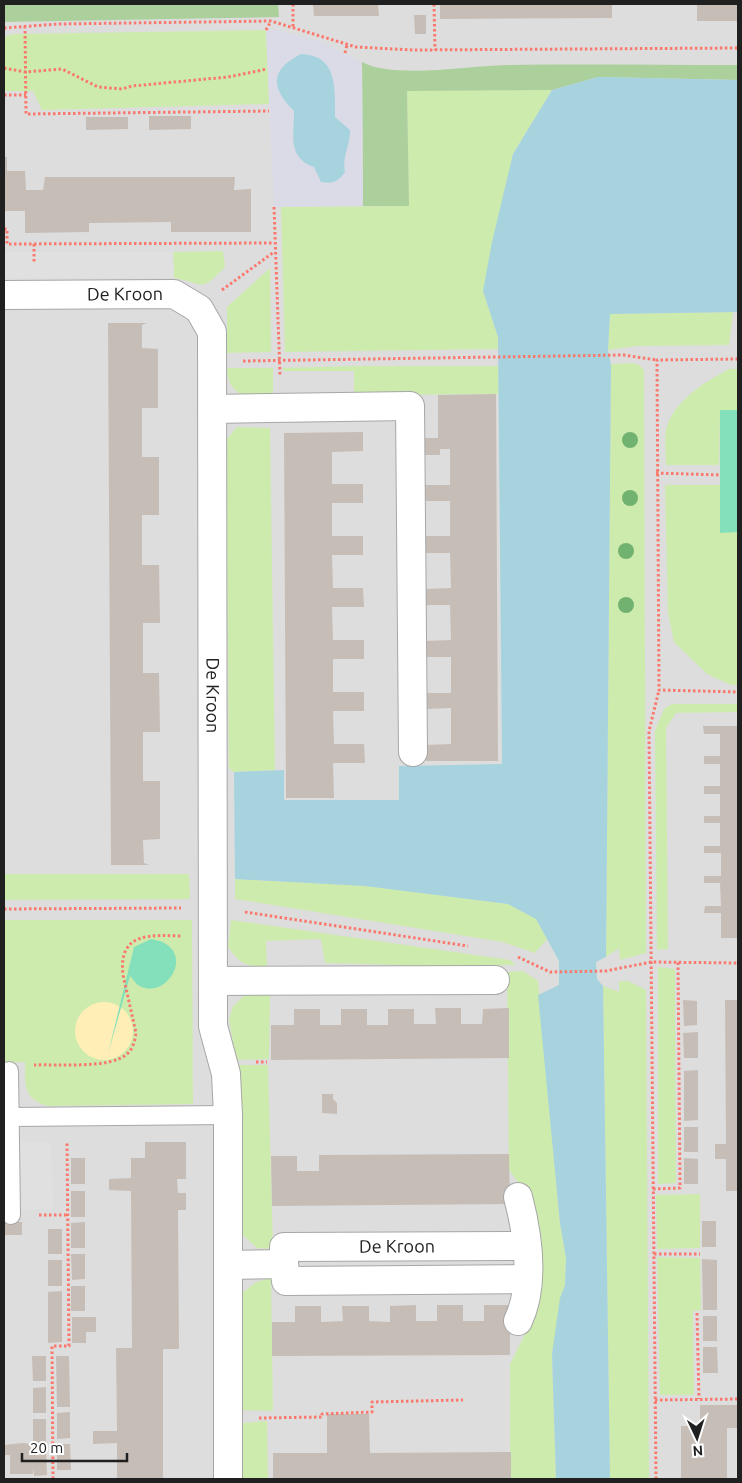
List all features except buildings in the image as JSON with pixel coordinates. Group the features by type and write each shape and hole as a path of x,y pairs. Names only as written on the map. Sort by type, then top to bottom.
{"street":[{"name":"De Kroon","path":"4,296 174,294 199,309 212,332 215,907 213,1026 226,1074 228,1115 228,1479"},
{"path":"212,409 410,406 413,752"},
{"path":"214,981 495,980"},
{"path":"518,1197 527,1246 527,1279 522,1312 518,1321"},
{"name":"De Kroon","path":"527,1246 284,1247 286,1281 527,1279"},
{"path":"228,1264 284,1264"}],"lane":[{"path":"9,1071 11,1215"},
{"path":"10,1117 228,1115"}],"path":[{"path":"293,4 293,28"},
{"path":"434,4 434,50"},
{"path":"266,30 271,21"},
{"path":"4,28 271,21 356,47 434,50 738,48"},
{"path":"25,26 26,114 269,111"},
{"path":"344,53 347,44"},
{"path":"4,68 25,72 62,69 98,86 122,89 132,86 228,77 267,69"},
{"path":"4,95 26,95"},
{"path":"274,207 280,408"},
{"path":"4,229 7,229 7,244 274,243"},
{"path":"199,309 274,252"},
{"path":"213,361 623,355 657,360 738,359"},
{"path":"656,1479 649,731 659,690 656,473 657,360"},
{"path":"656,473 720,475"},
{"path":"659,690 738,692"},
{"path":"4,910 215,907 472,946"},
{"path":"9,1071 14,1066 111,1062 120,1058 131,1049 136,1033 122,966 127,948 133,941 148,935 214,937"},
{"path":"513,956 550,972 606,971 651,962 738,963"},
{"path":"653,1189 680,1188 678,962"},
{"path":"53,1479 52,1346 70,1346 67,1117"},
{"path":"654,1254 700,1254"},
{"path":"696,1313 699,1400"},
{"path":"655,1400 738,1399"},
{"path":"228,1418 322,1417 322,1414 372,1412 372,1402 463,1400"}],"shaded area":[{"path":"4,4 738,4 738,1479 4,1479"},
{"path":"266,30 278,30 322,42 362,62 363,206 274,207"},
{"path":"4,252 173,252 174,278 4,278"},
{"path":"4,1140 51,1143 53,1209 4,1210"}],"green space":[{"path":"4,4 278,4 279,17 4,22"},
{"path":"266,30 269,104 42,110 33,91 4,91 4,37 12,34"},
{"path":"362,62 392,70 411,71 506,65 738,65 738,80 598,77 552,90 407,91 409,206 363,206"},
{"path":"552,90 513,154 483,291 498,337 498,349 285,352 281,207 409,206 407,91"},
{"path":"223,251 225,267 211,281 198,284 174,278 173,252"},
{"path":"270,268 271,352 227,353 227,307"},
{"path":"733,312 729,345 636,346 608,350 610,314"},
{"path":"632,363 639,365 644,370 646,953 620,960 619,948 606,957 611,364"},
{"path":"498,366 499,394 359,395 354,398 354,371 283,371 283,368"},
{"path":"228,368 273,368 273,397 255,397 238,392 230,383 227,374"},
{"path":"729,369 738,369 738,410 720,411 719,465 666,465 666,430 675,410 700,386"},
{"path":"720,410 738,410 738,532 720,533"},
{"path":"237,427 270,428 275,770 234,772 229,768 226,440"},
{"path":"665,485 721,485 721,532 738,532 738,685 731,685 707,674 674,642 668,613"},
{"path":"672,704 738,704 738,712 676,713 666,728 668,949 657,950 655,731 664,709"},
{"path":"4,874 189,874 190,899 4,900"},
{"path":"235,879 367,886 508,904 536,919 547,939 535,953 503,942 235,899"},
{"path":"4,920 192,920 193,1104 48,1106 34,1099 27,1090 25,1062 4,1063","holes":["104,1002 119,1007 130,1019 78,1017 93,1005"]},
{"path":"231,920 510,960 516,965 435,966 325,963 321,939 266,941 267,967 254,966 241,961 228,947"},
{"path":"151,939 164,943 173,951 176,959 175,968 165,983 157,988 147,988 138,985 130,976 108,1054 134,947"},
{"path":"658,967 675,969 676,1183 658,1184"},
{"path":"523,971 538,981 560,1223 566,1258 565,1284 552,1354 556,1479 510,1479 510,1364 533,1318 543,1272 540,1246 523,1189 509,1170 507,972"},
{"path":"619,981 628,981 646,990 649,1479 610,1479 603,986 619,992"},
{"path":"247,993 270,994 269,1059 236,1060 229,1019 233,1006"},
{"path":"239,1065 268,1065 273,1249 257,1248 243,1235"},
{"path":"700,1194 700,1248 657,1249 656,1195"},
{"path":"657,1257 700,1258 701,1310 693,1311 694,1395 660,1395"},
{"path":"271,1277 273,1411 243,1410 242,1293 255,1283"},
{"path":"267,1421 268,1479 243,1479 242,1423"}],"sand":[{"path":"104,1002 120,1007 128,1015 133,1031 128,1047 120,1055 104,1060 88,1055 80,1047 75,1031 80,1015 88,1007"}],"water":[{"path":"301,54 322,60 328,67 334,85 335,117 350,130 344,166 345,172 340,178 329,183 321,182 314,167 299,158 293,137 294,111 286,103 278,87 277,80 283,66"},
{"path":"598,77 738,80 738,312 610,314 608,350 611,364 606,957 596,962 597,979 603,986 610,1479 556,1479 552,1354 560,1298 565,1285 566,1258 560,1223 538,995 559,985 559,961 536,919 508,904 365,886 235,879 234,772 284,770 284,800 399,800 399,766 502,764 498,337 483,291 492,242 513,154 552,90"}]}
